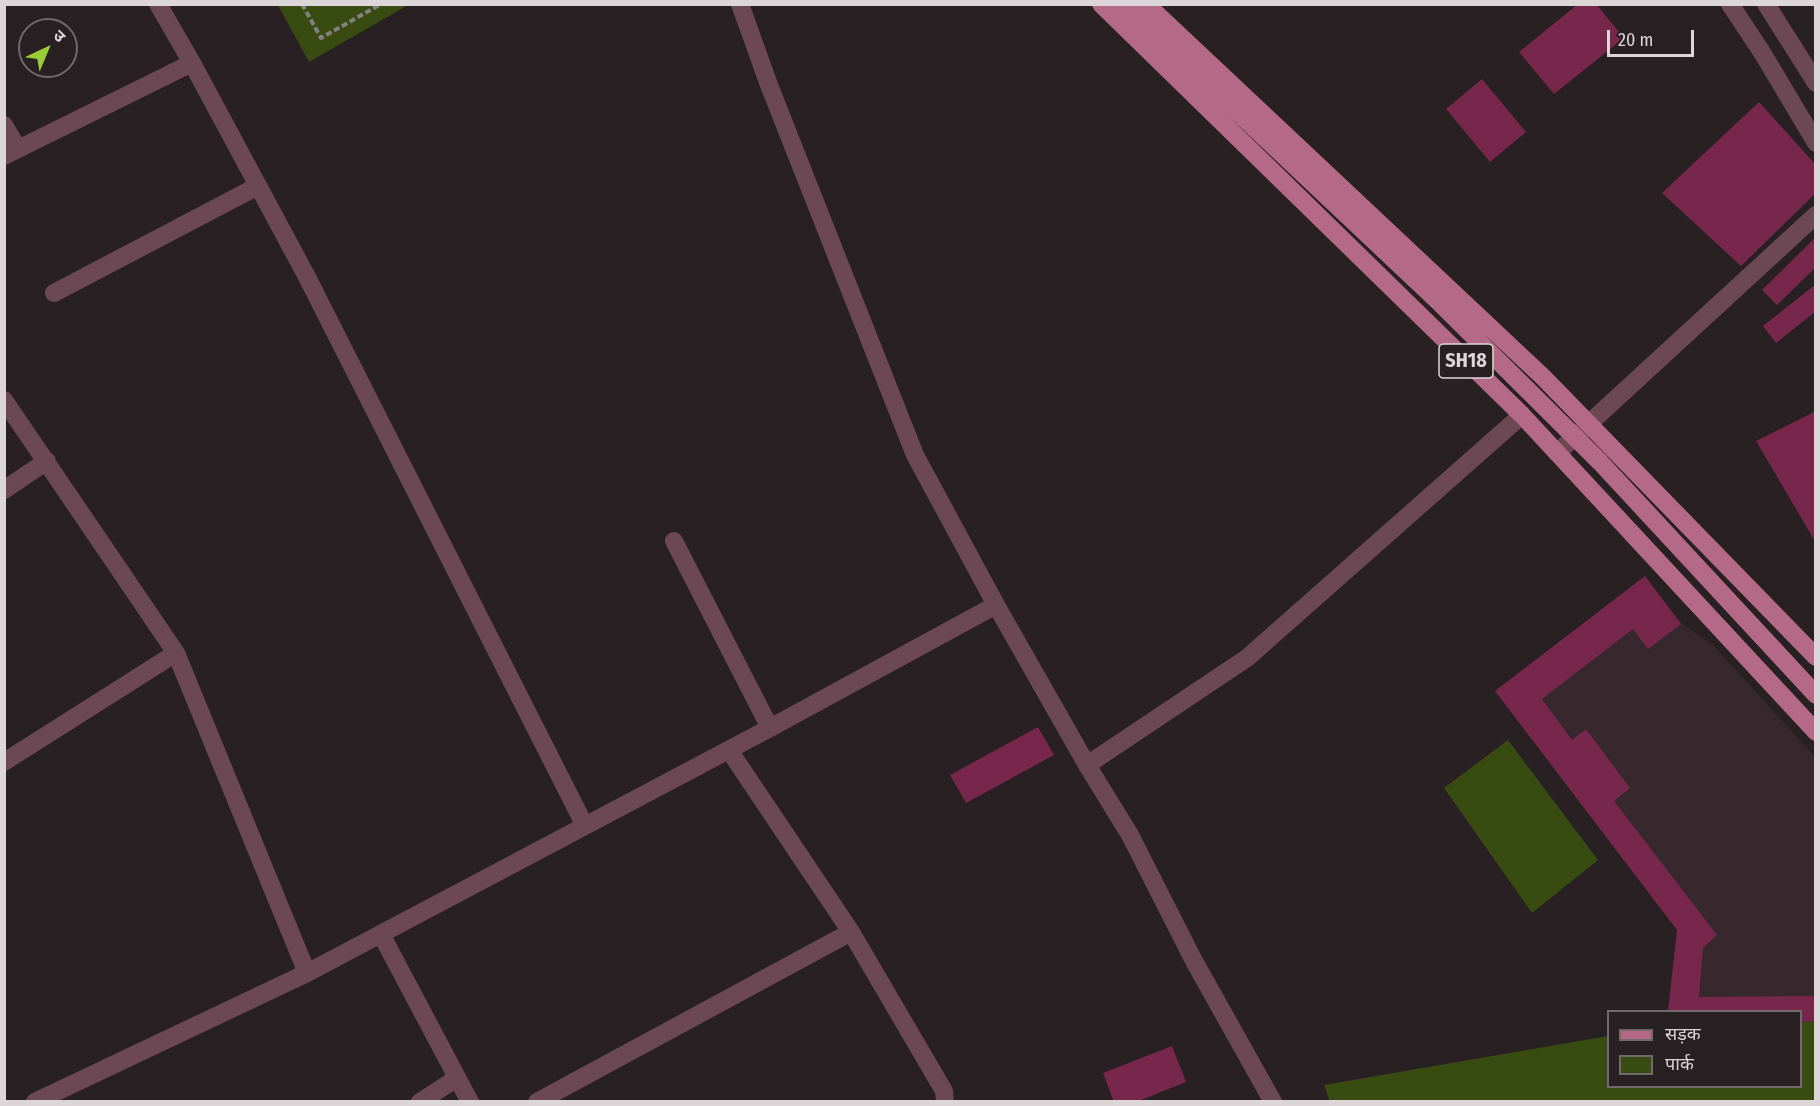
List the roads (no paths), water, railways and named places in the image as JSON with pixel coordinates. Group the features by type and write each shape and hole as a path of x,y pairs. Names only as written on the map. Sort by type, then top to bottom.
{"main road":[{"name":"SH18","path":"1101,4 1522,415 1815,732"},
{"path":"1123,4 1441,304 1583,445 1815,695"},
{"name":"SH18","path":"1146,4 1543,377 1815,657"}],"street":[{"path":"158,4 192,63 316,296 585,826"},
{"path":"740,4 773,96 915,455 1087,765 1130,835 1194,961 1273,1101"},
{"path":"1730,4 1763,54 1815,142"},
{"path":"1766,4 1815,83"},
{"path":"4,125 11,153 192,63"},
{"path":"54,293 258,186"},
{"path":"1557,453 1815,215"},
{"path":"4,400 176,653 308,974"},
{"path":"1087,765 1247,657 1522,415"},
{"path":"4,490 47,461"},
{"path":"674,541 770,728"},
{"path":"35,1101 308,974 770,728 996,604"},
{"path":"4,762 176,653"},
{"path":"729,750 851,932 944,1091 945,1101"},
{"path":"537,1101 851,932"},
{"path":"381,934 470,1101"},
{"path":"420,1101 458,1078"}]}
